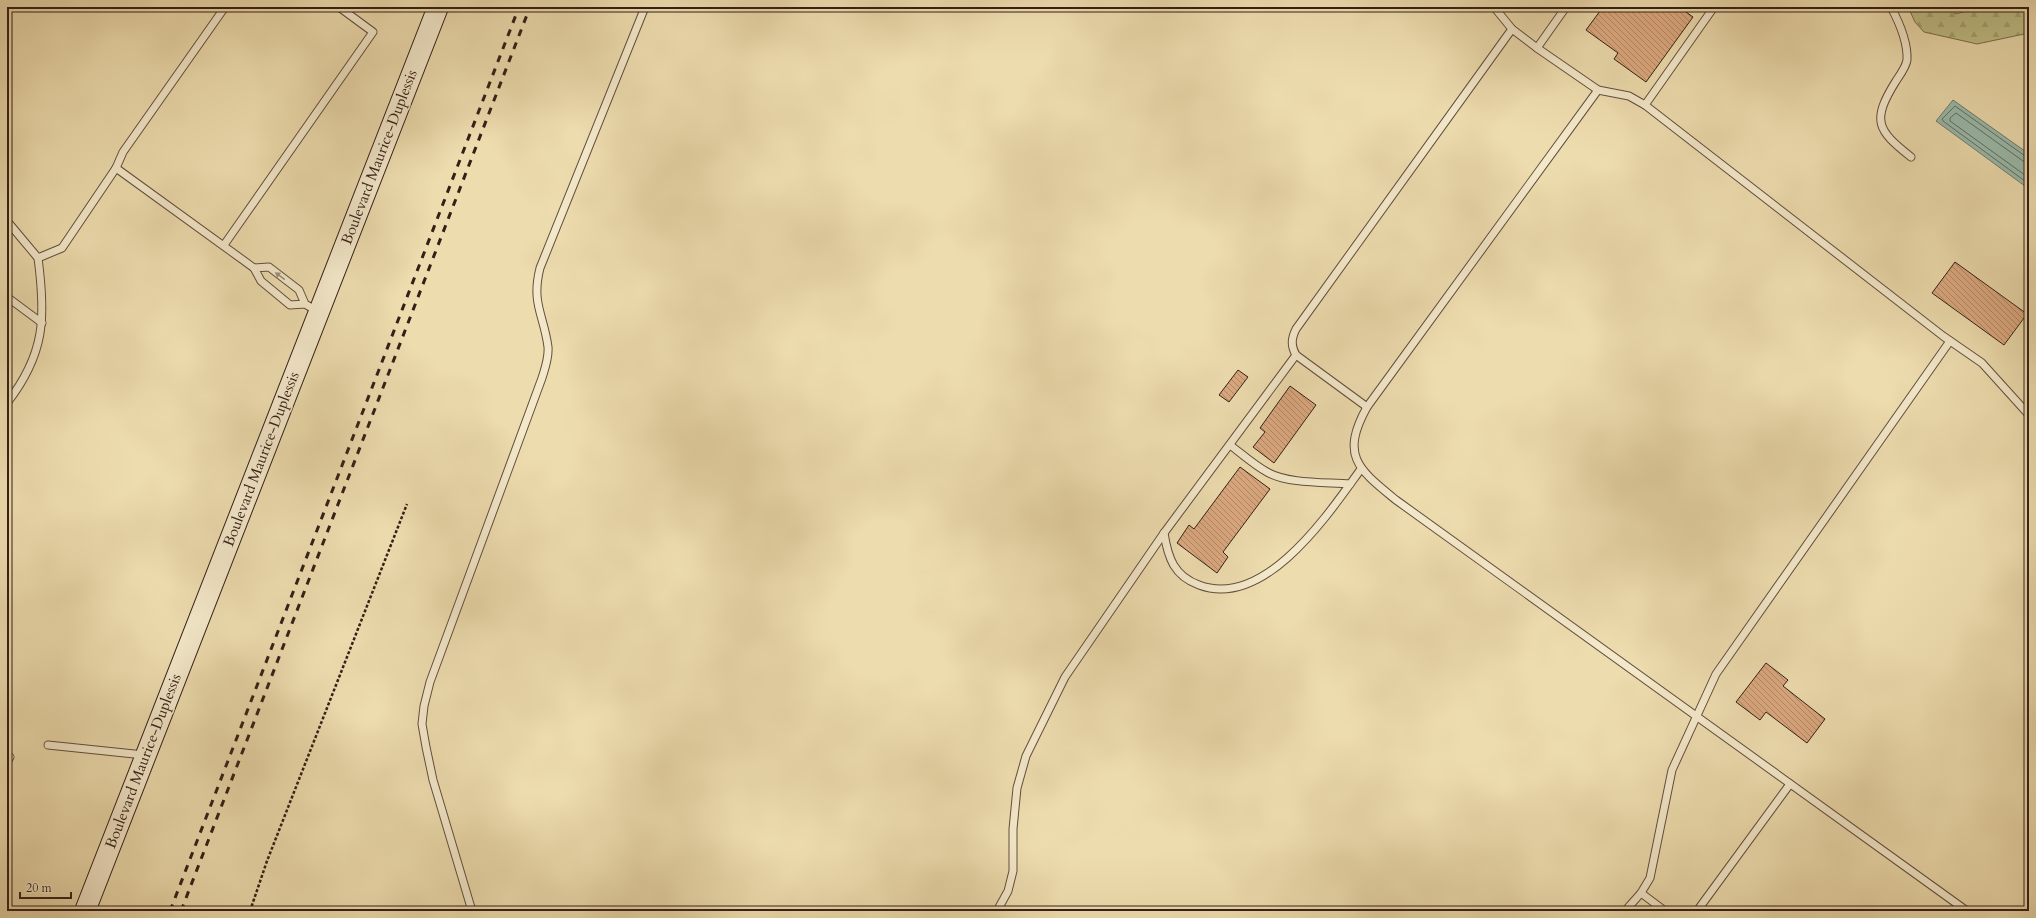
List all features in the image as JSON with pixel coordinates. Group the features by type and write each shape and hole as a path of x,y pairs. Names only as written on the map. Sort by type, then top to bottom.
{"street":[{"name":"Boulevard Maurice-Duplessis","path":"85,911 312,308 438,7"}],"lane":[{"path":"38,258 62,248 116,168 123,152 225,7"},
{"path":"224,245 373,32 339,7"},
{"path":"472,911 433,780 422,724 424,706 430,682 547,361 548,347 536,297 536,284 540,268 645,7"},
{"path":"1494,7 1512,29 1598,90 1629,96 1645,105 1950,341 1982,363 2029,415"},
{"path":"1538,48 1566,7"},
{"path":"1645,105 1714,7"},
{"path":"1891,7 1906,46 1907,61 1883,104 1881,116 1882,129 1886,136 1911,157"},
{"path":"1367,407 1296,356 1292,344 1293,336 1296,329 1512,29"},
{"path":"1598,90 1367,407 1357,424 1353,438 1361,469 1396,500 1967,911"},
{"path":"116,168 254,268 261,281 290,305 312,308"},
{"path":"7,221 38,258 43,294 42,323 38,348 18,388 7,403"},
{"path":"254,268 269,268 299,290 312,308"},
{"path":"7,297 42,323"},
{"path":"1625,911 1641,893 1650,878 1672,770 1716,674 1950,341"},
{"path":"997,911 1008,891 1013,871 1013,829 1016,795 1026,756 1065,677 1164,533 1296,356"},
{"path":"1230,445 1276,476 1298,480 1350,484"},
{"path":"1164,533 1168,555 1182,576 1205,587 1233,589 1263,575 1284,561 1305,541 1361,469"},
{"path":"48,745 144,755"},
{"path":"1697,911 1790,784"},
{"path":"1641,893 1665,911"}],"path":[{"path":"250,911 267,861 407,504"}],"green space":[{"path":"1908,7 1955,7 1955,14 1982,7 2029,7 2029,33 1977,44 1924,32 1915,22"}],"water":[{"path":"1953,100 2029,154 2029,189 1936,121"}],"building":[{"path":"1603,7 1679,7 1693,17 1646,82 1614,59 1618,53 1586,30"},
{"path":"1955,262 2027,314 2004,345 1932,293"},
{"path":"1238,370 1248,377 1229,402 1219,395"},
{"path":"1290,386 1316,405 1274,463 1253,447 1265,432 1260,428"},
{"path":"1240,467 1270,489 1223,552 1228,557 1217,573 1177,543 1189,525 1194,529"},
{"path":"1766,663 1788,680 1783,686 1825,719 1807,743 1766,712 1760,720 1736,702"}],"railway":[{"path":"170,911 519,7"},
{"path":"181,911 530,7"}]}
